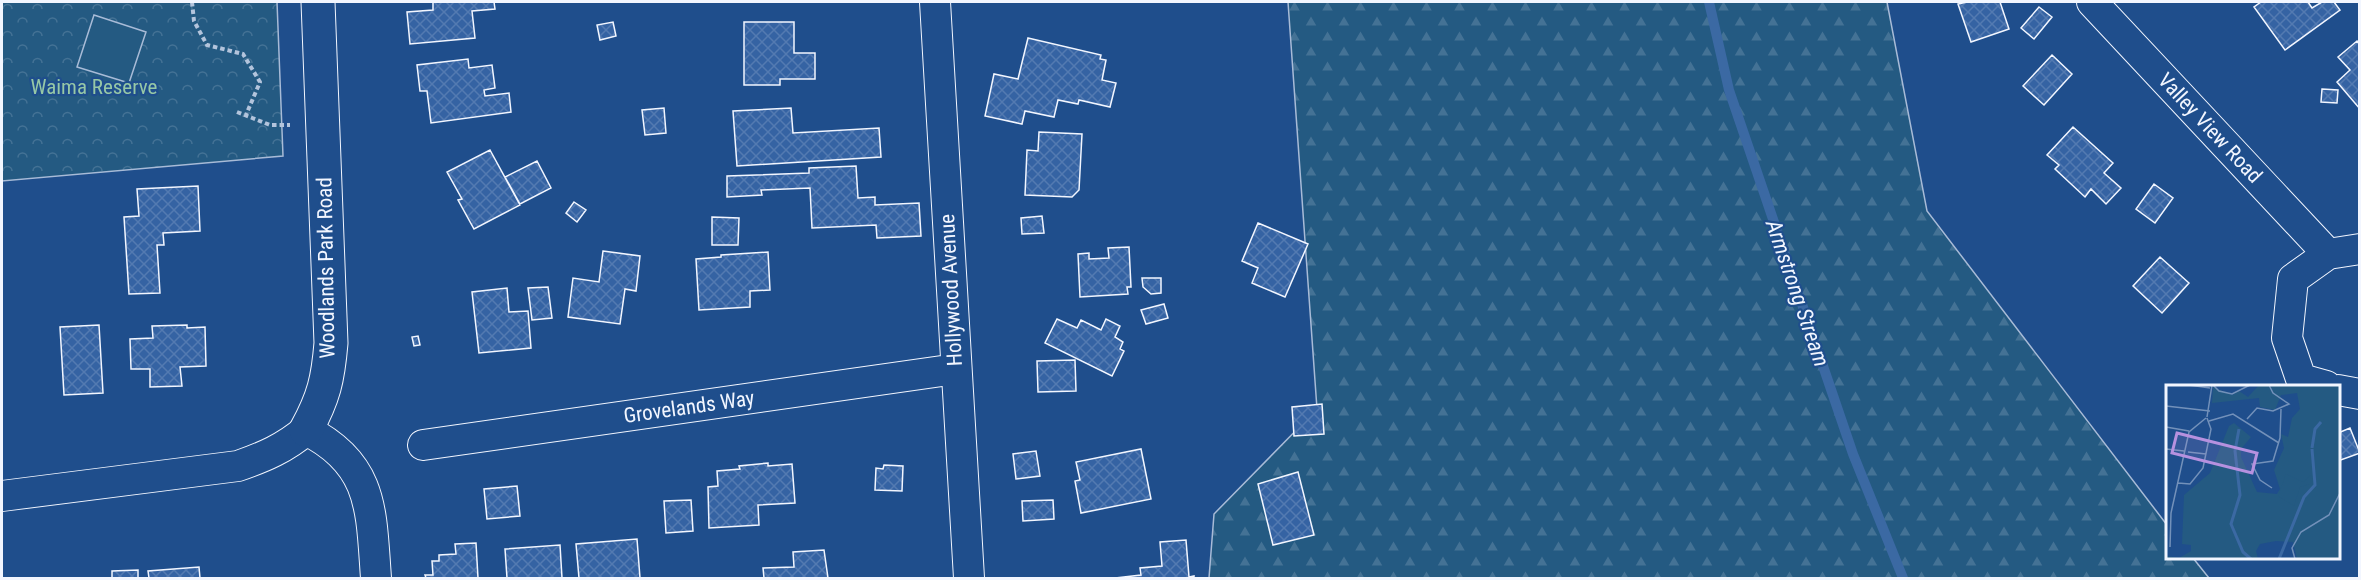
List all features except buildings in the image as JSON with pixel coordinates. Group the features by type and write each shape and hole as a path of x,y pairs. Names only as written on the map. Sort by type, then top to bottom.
{"street":[{"name":"Woodlands Park Road","path":"2,496 238,466 270,455 289,445 306,430 320,404 328,375 332,343 318,2"},
{"name":"Hollywood Avenue","path":"935,2 969,579"},
{"name":"Valley View Road","path":"2092,2 2328,254"},
{"path":"2320,385 2301,379 2287,338 2293,279 2328,254 2360,249"},
{"name":"Grovelands Way","path":"423,445 956,369"},
{"path":"2340,390 2360,394"},
{"path":"306,430 328,441 345,457 358,474 371,514 376,579"}],"path":[{"path":"192,2 194,21 207,45 243,54 260,82 246,115"},
{"path":"237,112 270,125 299,125"}],"green space":[{"name":"Waima Reserve","path":"2,2 277,2 283,156 2,181"},
{"path":"1288,2 1887,2 1927,211 2166,524 2166,559 2194,559 2209,578 1209,578 1214,514 1317,409"},
{"path":"94,15 146,32 129,83 77,67"}],"waterway":[{"name":"Armstrong Stream","path":"1709,2 1729,90 1853,454 1903,578"}]}
